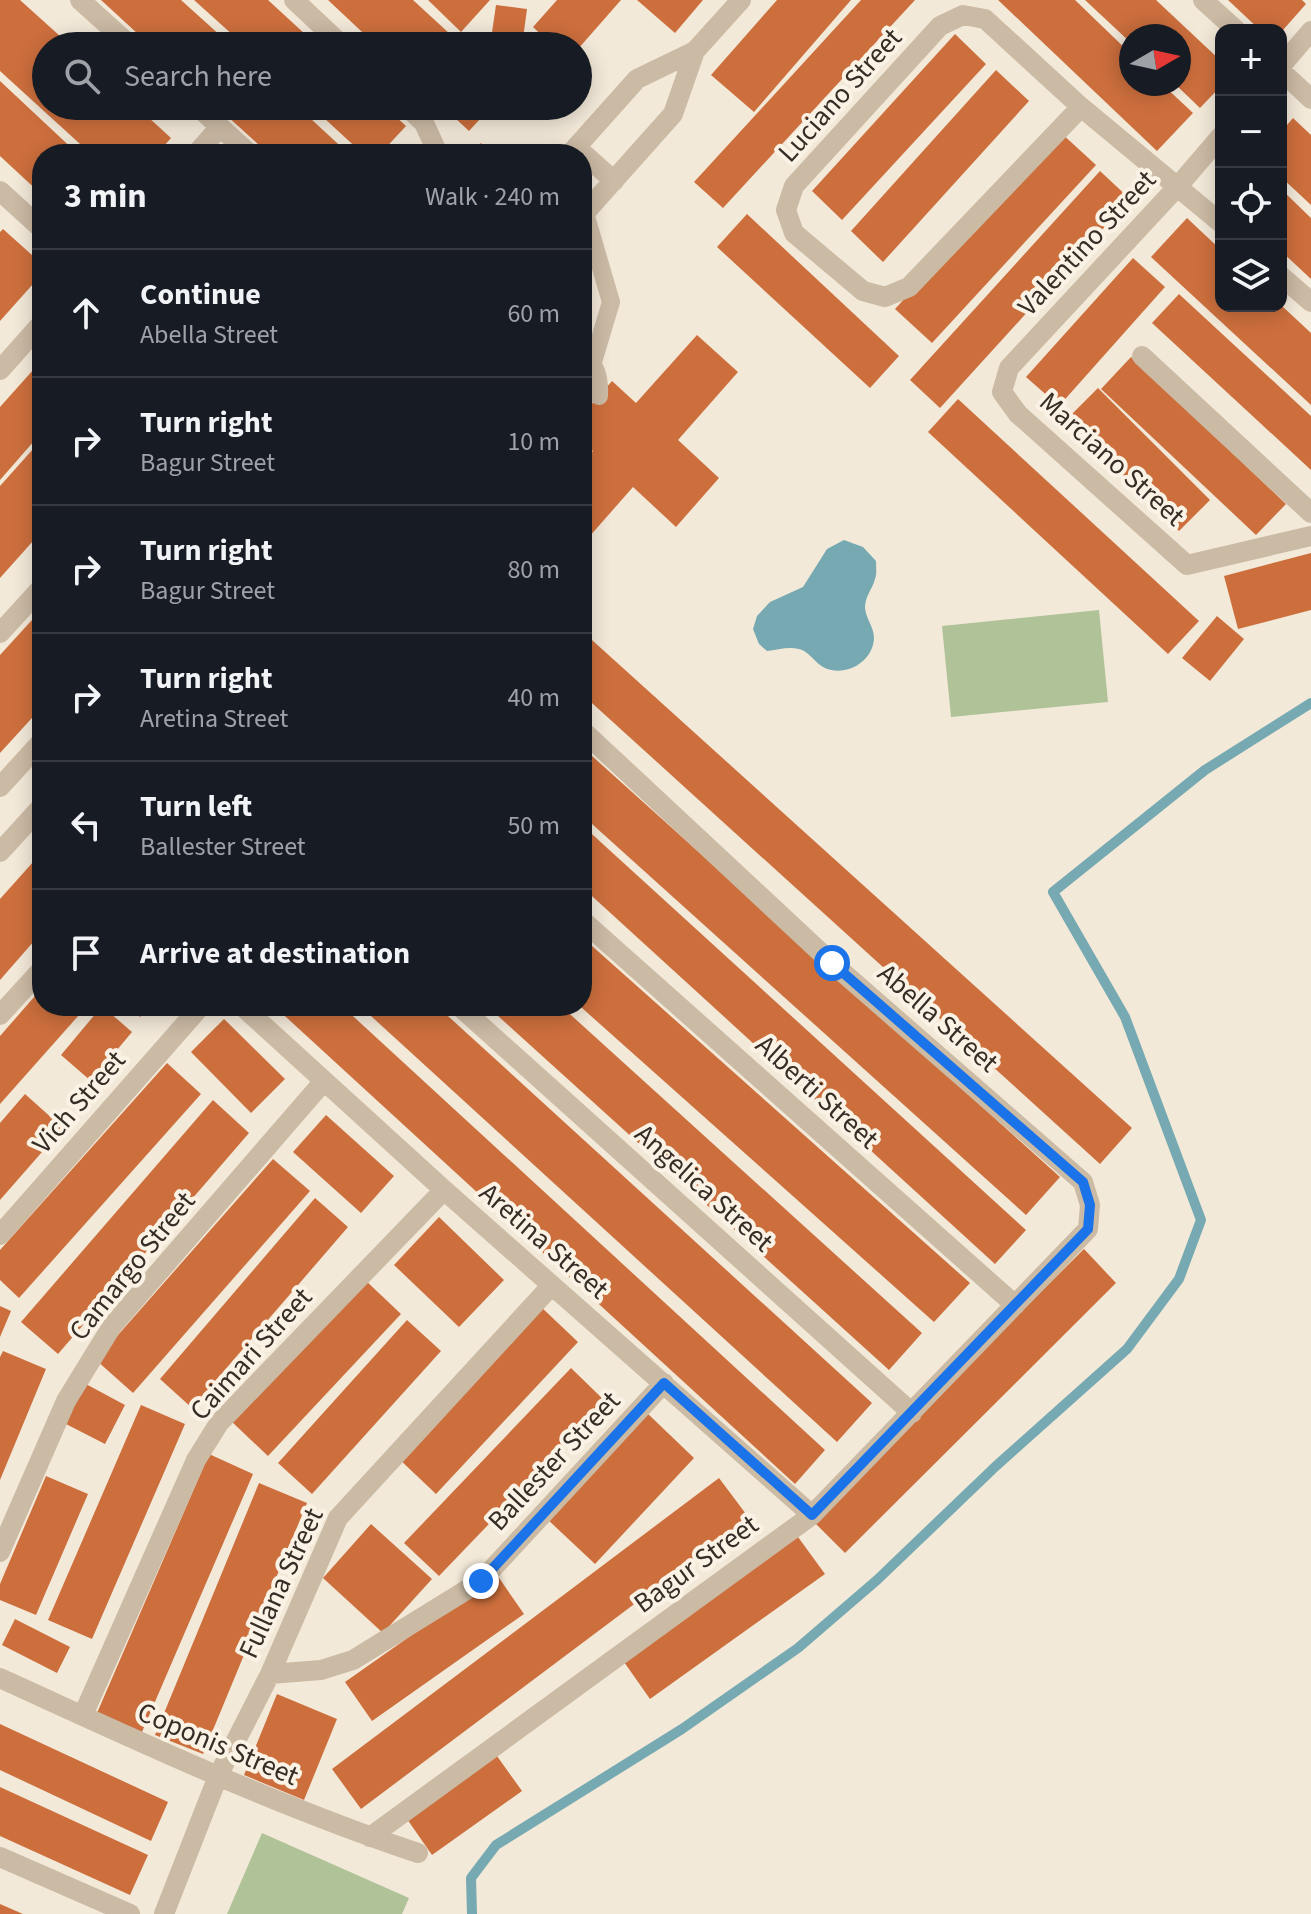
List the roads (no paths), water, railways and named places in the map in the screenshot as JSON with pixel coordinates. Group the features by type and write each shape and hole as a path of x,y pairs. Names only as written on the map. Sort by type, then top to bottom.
{"street":[{"path":"80,0 115,32"},
{"path":"294,0 328,32"},
{"path":"579,144 637,79 695,51 741,0"},
{"path":"1203,0 1229,24"},
{"name":"Luciano Street","path":"1081,107 909,287 885,297 863,291 794,233 786,210 794,186 940,26 963,15 985,19 1081,107 1215,218"},
{"path":"1287,61 1311,31"},
{"path":"592,205 673,114 695,51"},
{"path":"1287,74 1311,99"},
{"path":"212,120 239,144"},
{"path":"421,120 434,144"},
{"path":"205,144 220,127"},
{"name":"Valentino Street","path":"1002,392 1009,368 1215,143"},
{"path":"592,165 614,181"},
{"path":"0,191 32,220"},
{"path":"1287,281 1311,302"},
{"path":"0,370 32,334"},
{"path":"1142,356 1311,513"},
{"name":"Marciano Street","path":"1002,392 1018,414 1187,565 1311,536"},
{"path":"0,633 32,598"},
{"name":"Abella Street","path":"592,739 832,963 1083,1182"},
{"path":"0,787 32,752"},
{"path":"0,852 32,817"},
{"name":"Alberti Street","path":"592,929 1015,1305"},
{"path":"0,1015 32,980"},
{"name":"Vich Street","path":"0,1235 192,1016"},
{"name":"Aretina Street","path":"253,1016 444,1190 812,1515"},
{"name":"Angelica Street","path":"470,1016 912,1413"},
{"name":"Camargo Street","path":"0,1552 66,1401 112,1326 324,1081"},
{"name":"Bagur Street","path":"370,1837 812,1515 1088,1229 1090,1205 1083,1182"},
{"name":"Caimari Street","path":"83,1715 196,1460 219,1423 444,1190"},
{"name":"Fullana Street","path":"164,1914 218,1776 270,1674 338,1518 552,1285"},
{"name":"Ballester Street","path":"270,1674 321,1670 353,1660 481,1581 664,1383"},
{"name":"Coponis Street","path":"0,1678 218,1776 418,1853"},
{"path":"0,1857 130,1914"}],"lane":[{"path":"592,240 611,302 592,347"},
{"path":"592,365 599,380 599,396"}],"water":[{"path":"844,540 863,547 876,561 876,577 865,604 874,638 869,655 856,666 840,671 823,667 800,649 767,651 759,644 753,629 757,616 770,602 803,587 827,549"}],"waterway":[{"path":"472,1914 471,1878 496,1845 682,1729 798,1648 877,1580 996,1466 1127,1349 1179,1279 1201,1220 1125,1017 1053,892 1205,770 1311,703"}]}
